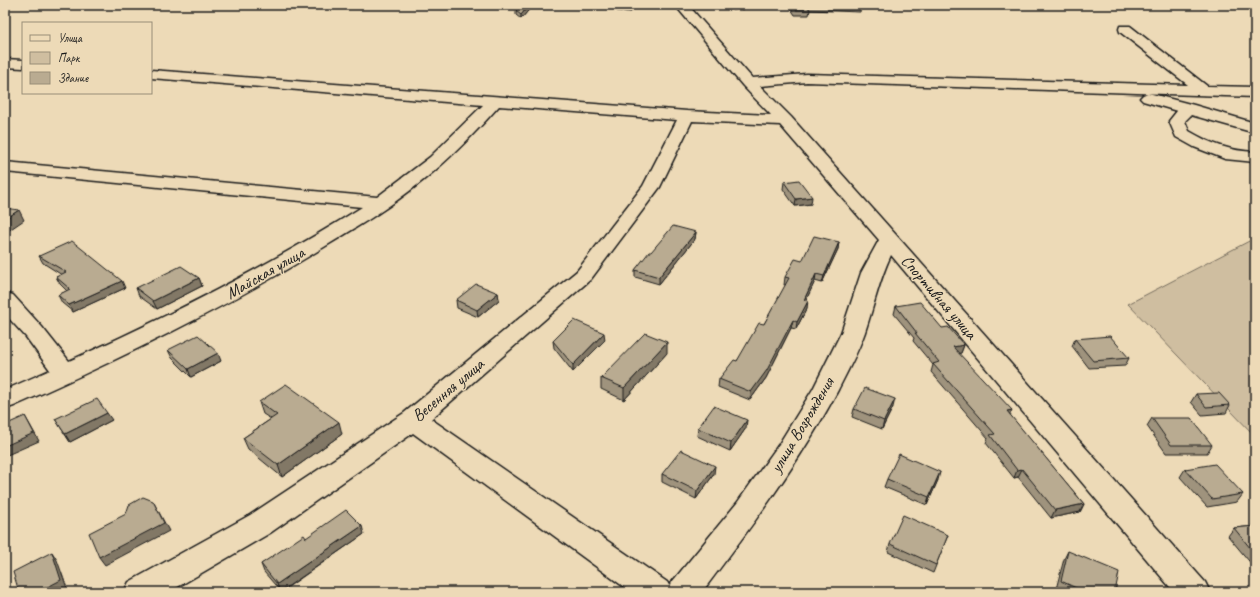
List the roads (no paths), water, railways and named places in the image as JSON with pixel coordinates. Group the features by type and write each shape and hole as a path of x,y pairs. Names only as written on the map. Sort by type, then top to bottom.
{"street":[{"name":"Спортивная улица","path":"681,5 748,83 785,120 889,239 1183,586"},
{"path":"1125,29 1204,90"},
{"path":"5,63 22,64"},
{"path":"152,74 687,116 785,120"},
{"path":"748,83 807,78 1112,89 1255,92"},
{"path":"1112,89 1188,108 1255,128"},
{"name":"Майская улица","path":"5,400 66,374 176,322 251,282 335,232 381,203 414,179 466,132 495,101"},
{"path":"1188,108 1177,121 1182,134 1204,148 1239,157 1255,157"},
{"name":"Весенняя улица","path":"140,592 260,524 413,420 584,275 651,187 687,116"},
{"path":"5,167 381,203"},
{"name":"улица Возрождения","path":"684,592 747,512 789,451 825,390 852,333 872,272 889,239"},
{"path":"5,300 34,332 66,374"},
{"path":"413,420 656,592"}]}
